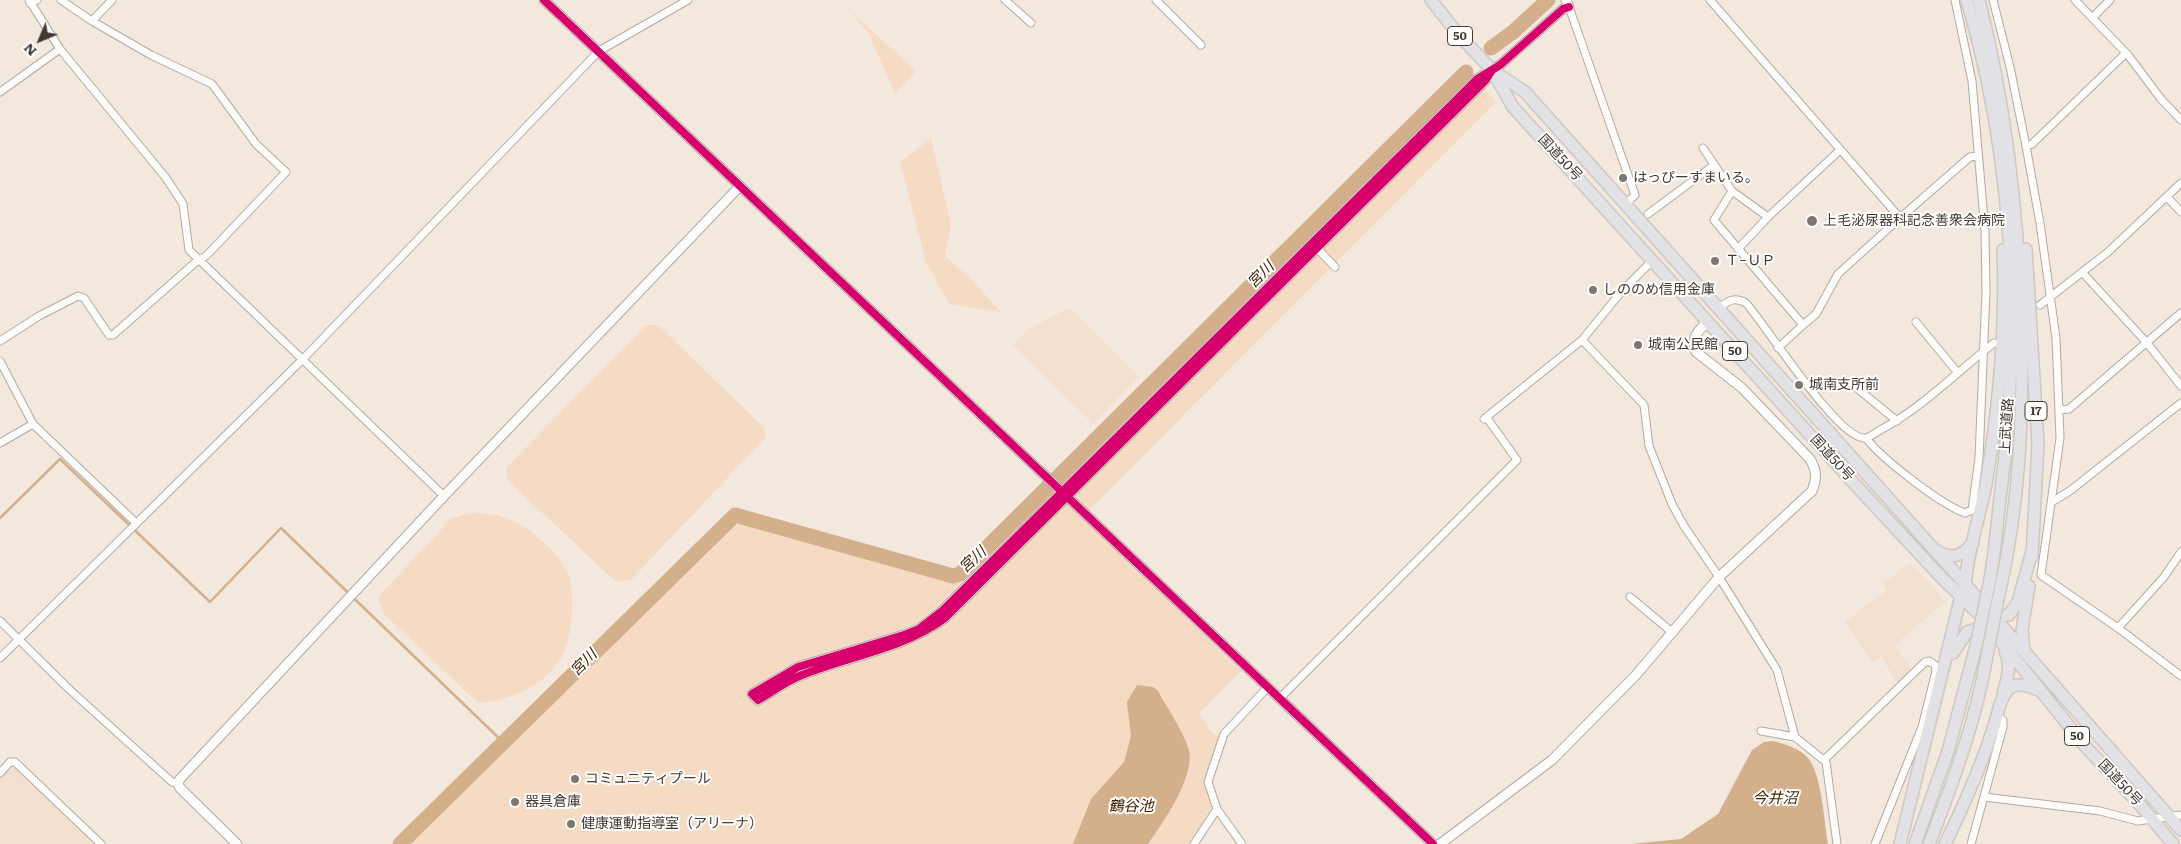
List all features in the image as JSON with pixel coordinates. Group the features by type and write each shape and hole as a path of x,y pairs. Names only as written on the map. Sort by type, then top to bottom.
{"highway":[{"name":"国道50号","path":"1431,0 1458,34 1492,70 1525,92 1966,584 2000,641 2038,690 2085,746 2153,819 2173,844"},
{"name":"上武道路","path":"1915,844 1948,751 1976,646 1988,589 2006,453 2012,323 2006,190 1974,23 1967,0"},
{"name":"上武道路","path":"1929,844 1952,785 1983,679 2016,504 2023,411 2020,272 2012,171 1992,52 1979,0"},
{"name":"国道50号","path":"1492,70 1513,106 1934,570 1987,619 2003,627 2175,816 2181,830"},
{"name":"17","path":"1966,584 1986,484 1995,421 2003,323 2003,225 1997,141"},
{"name":"17","path":"2012,171 2026,240 2033,340 2038,467 2032,551 2022,630 2024,650"},
{"path":"1931,547 1944,555 1956,556 1964,553 1973,543"},
{"name":"17","path":"1987,619 2009,615 2016,607 2032,551"},
{"path":"1900,844 1929,716 1941,679 1961,596"},
{"path":"1941,679 1946,676 1951,658 1964,634 1987,619"},
{"path":"1945,844 1979,771 2003,697 2008,671 2008,657 2000,641"},
{"path":"2003,697 2012,686 2031,686 2038,690"}],"street":[{"path":"0,341 39,316 78,296 84,298 109,335 113,334 197,261 207,255 286,172 256,144 212,84 151,55 92,21 61,0"},
{"path":"92,21 112,0"},
{"path":"544,0 1433,844"},
{"path":"0,658 135,522 302,360 599,52 688,0"},
{"path":"1156,0 1201,45"},
{"path":"1710,0 1900,218"},
{"path":"1866,438 1875,450 1945,504 1965,513 1970,512 1979,466 1986,292 1985,231 1972,81 1955,0"},
{"path":"1994,0 2026,146 2051,297 2060,410 2060,438 2042,577 2118,628 2181,676"},
{"path":"2075,0 2126,53 2161,99 2181,120"},
{"path":"2092,18 2110,0"},
{"path":"32,1 60,49 166,178 182,204 188,250 197,261 444,496"},
{"path":"1006,1 1031,23"},
{"path":"1063,492 952,611 931,628 906,641 801,675 758,700 752,694 798,667 919,629 951,603 1063,492 1314,246 1476,80 1492,70 1563,9 1567,3"},
{"path":"1567,3 1635,195 1625,205"},
{"path":"0,92 60,49"},
{"path":"2026,146 2035,142 2126,53"},
{"path":"1702,148 1732,191 1768,217"},
{"path":"1738,249 1768,217 1840,150"},
{"path":"1778,348 1816,314 1838,274 1962,163 1970,157 1977,156"},
{"path":"1648,214 1714,165"},
{"path":"2040,305 2108,252 2181,183"},
{"path":"178,783 444,496 740,186"},
{"path":"1732,191 1714,220 1803,326"},
{"path":"2167,197 2181,212"},
{"path":"1314,246 1336,267"},
{"path":"1280,698 1517,460 1485,419 1582,340 1622,291 1653,260"},
{"path":"2082,272 2147,343 2181,386"},
{"path":"1719,308 1729,300 1738,299 1746,303 1778,348 1847,430 1857,437 1866,438 1897,421 1994,343"},
{"path":"2060,410 2069,409 2181,313"},
{"path":"1440,844 1552,760 1636,675 1673,634 1719,577 1812,491 1816,482 1816,469 1792,439 1742,388 1696,352 1694,339 1697,332 1708,321"},
{"path":"1916,322 1958,372"},
{"path":"1582,340 1644,406 1649,446 1661,481 1684,526 1719,577 1777,670 1794,737"},
{"path":"0,361 34,424 135,522"},
{"path":"0,376 6,371"},
{"path":"1852,384 1897,421"},
{"path":"2052,502 2071,490 2181,402"},
{"path":"0,443 34,424"},
{"path":"2118,628 2164,577 2181,552"},
{"path":"1630,597 1673,634"},
{"path":"0,621 134,748 172,782 178,783 186,795 237,844"},
{"path":"1824,760 1925,662 1929,661 1935,665 1936,671 1929,716 1876,844"},
{"path":"1242,844 1217,809 1208,782 1224,734 1268,687"},
{"path":"1971,844 2003,727 2003,720 1997,717"},
{"path":"1761,731 1794,737 1824,760 1837,844"},
{"path":"0,772 10,762 15,762 101,844"},
{"path":"1984,797 2100,811 2138,821 2175,816"},
{"path":"1194,844 1217,809"}],"shaded area":[{"path":"847,8 916,71 895,94 868,32"},
{"path":"1470,74 1496,102 1082,517 1241,671 1199,714 1214,735 1220,736 1206,781 1212,806 1191,844 408,844 737,517 960,582"},
{"path":"931,138 951,225 945,256 968,276 1001,312 949,304 926,262 900,163"},
{"path":"1070,308 1139,377 1093,424 1013,345 1026,332 1041,322"},
{"path":"646,325 658,325 764,428 765,438 631,580 615,581 508,481 506,468"},
{"path":"473,513 497,515 510,520 540,539 564,565 572,594 570,631 564,652 552,670 534,686 513,696 478,703 384,614 378,597 452,518"},
{"path":"1910,563 1945,601 1894,646 1913,670 1898,685 1881,656 1872,662 1845,622 1887,590 1883,584"},
{"path":"11,764 14,764 98,844 0,844 0,776"}],"water":[{"name":"鶴谷池","path":"1137,685 1153,687 1158,691 1183,736 1189,750 1190,761 1183,786 1162,824 1148,844 1073,844 1091,799 1124,762 1131,736 1127,702"},
{"name":"今井沼","path":"1773,741 1796,749 1808,758 1813,766 1822,799 1828,844 1631,844 1681,839 1718,814 1752,750 1764,742"}],"waterway":[{"name":"宮川","path":"1491,48 1513,32 1548,0"},
{"name":"宮川","path":"400,844 735,515 953,576 960,574 1466,72"},
{"path":"0,518 60,459 210,602 281,528 504,743"}],"cycle path":[{"path":"544,0 1433,844"},
{"path":"1492,70 1485,81 945,618 929,629 894,645 796,677 758,700 752,694 798,667 919,629 941,612 1476,80 1500,65 1563,9 1569,7"}],"place":[{"name":"はっぴーすまいる。","path":"1623,178"},
{"name":"上毛泌尿器科記念善衆会病院","path":"1812,221"},
{"name":"Ｔ−ＵＰ","path":"1715,261"},
{"name":"しののめ信用金庫","path":"1593,290"},
{"name":"城南公民館","path":"1638,345"},
{"name":"城南支所前","path":"1799,385"},
{"name":"コミュニティプール","path":"575,779"},
{"name":"器具倉庫","path":"515,802"},
{"name":"健康運動指導室（アリーナ）","path":"571,824"}]}
